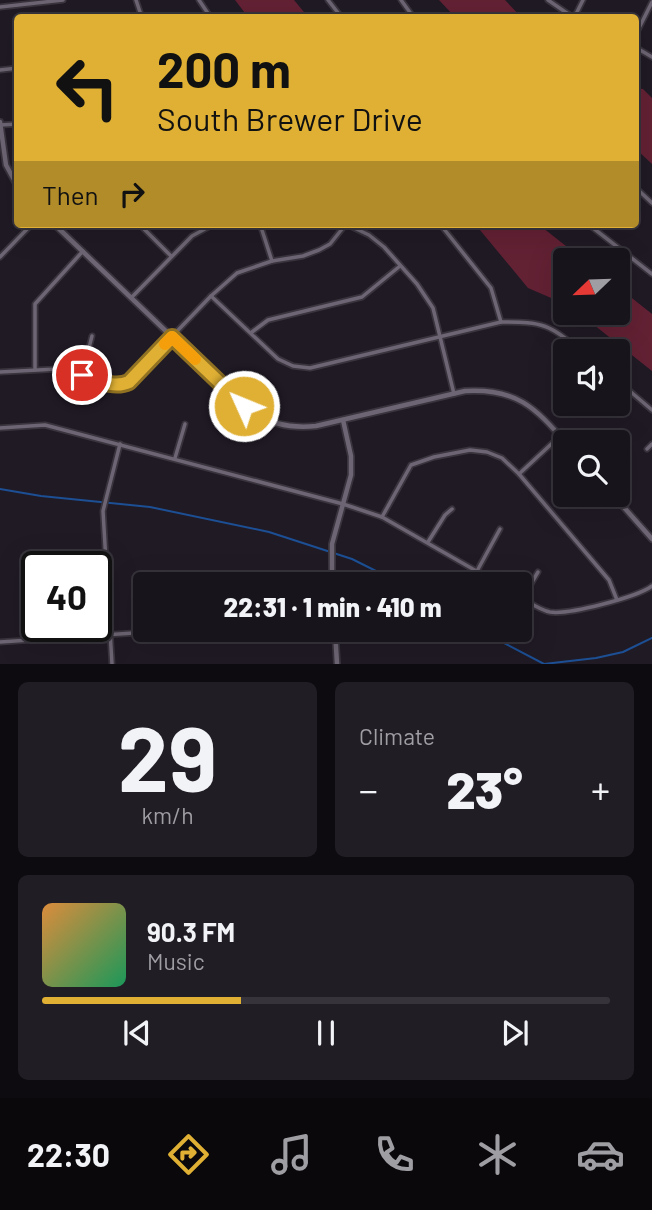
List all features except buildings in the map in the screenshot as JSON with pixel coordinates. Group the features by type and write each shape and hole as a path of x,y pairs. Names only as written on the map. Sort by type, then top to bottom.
{"street":[{"path":"0,7 63,0"},
{"path":"328,0 339,14"},
{"path":"548,0 568,14"},
{"path":"639,28 652,2"},
{"path":"0,124 6,165 14,180"},
{"path":"639,191 652,203"},
{"path":"0,257 28,228"},
{"path":"58,228 244,406 259,417 276,424 308,427 482,390 502,392 525,402 554,430"},
{"path":"143,228 171,256"},
{"path":"131,298 192,236 207,228"},
{"path":"261,228 272,261"},
{"path":"0,372 57,369 115,385 129,382 237,272 319,250 330,244 343,228"},
{"path":"353,228 377,241 417,284 433,308 454,394"},
{"path":"443,228 491,288 497,300 501,322"},
{"path":"593,228 652,274"},
{"path":"35,369 35,304 83,251"},
{"path":"252,332 268,320 362,297 400,266"},
{"path":"211,296 278,359 293,366 310,368 501,322 531,322 555,329 567,339"},
{"path":"82,375 92,337"},
{"path":"630,392 652,410"},
{"path":"332,572 332,544 351,475 351,456 343,420"},
{"path":"175,458 185,424"},
{"path":"0,428 45,425 344,504 382,517 477,571 500,529"},
{"path":"519,474 553,442"},
{"path":"105,551 103,511 120,444"},
{"path":"647,449 652,444"},
{"path":"382,517 411,465 470,450 487,452 502,458 519,474 609,580 617,600"},
{"path":"624,507 652,539"},
{"path":"428,542 445,514 452,509"},
{"path":"532,581 538,572"},
{"path":"532,604 549,612 566,612 639,594 652,586"},
{"path":"112,635 133,633"},
{"path":"0,642 21,641"},
{"path":"110,642 112,664"},
{"path":"336,642 337,664"}],"shaded area":[{"path":"235,0 294,0 306,14 246,14"},
{"path":"439,0 505,0 518,14 452,14"},
{"path":"639,88 652,98 652,164 639,152"},
{"path":"478,228 543,228 568,248 553,248 553,299 528,288"},
{"path":"630,297 652,314 652,371 630,354 630,339 612,339 595,326 630,326"}],"waterway":[{"path":"0,489 150,507 269,532 352,559 378,572"},
{"path":"502,642 544,664 623,652 652,638"}],"slow traffic":[{"path":"165,344 172,337 195,359"}],"route":[{"path":"82,375 115,385 129,382 172,337 244,406"}]}
